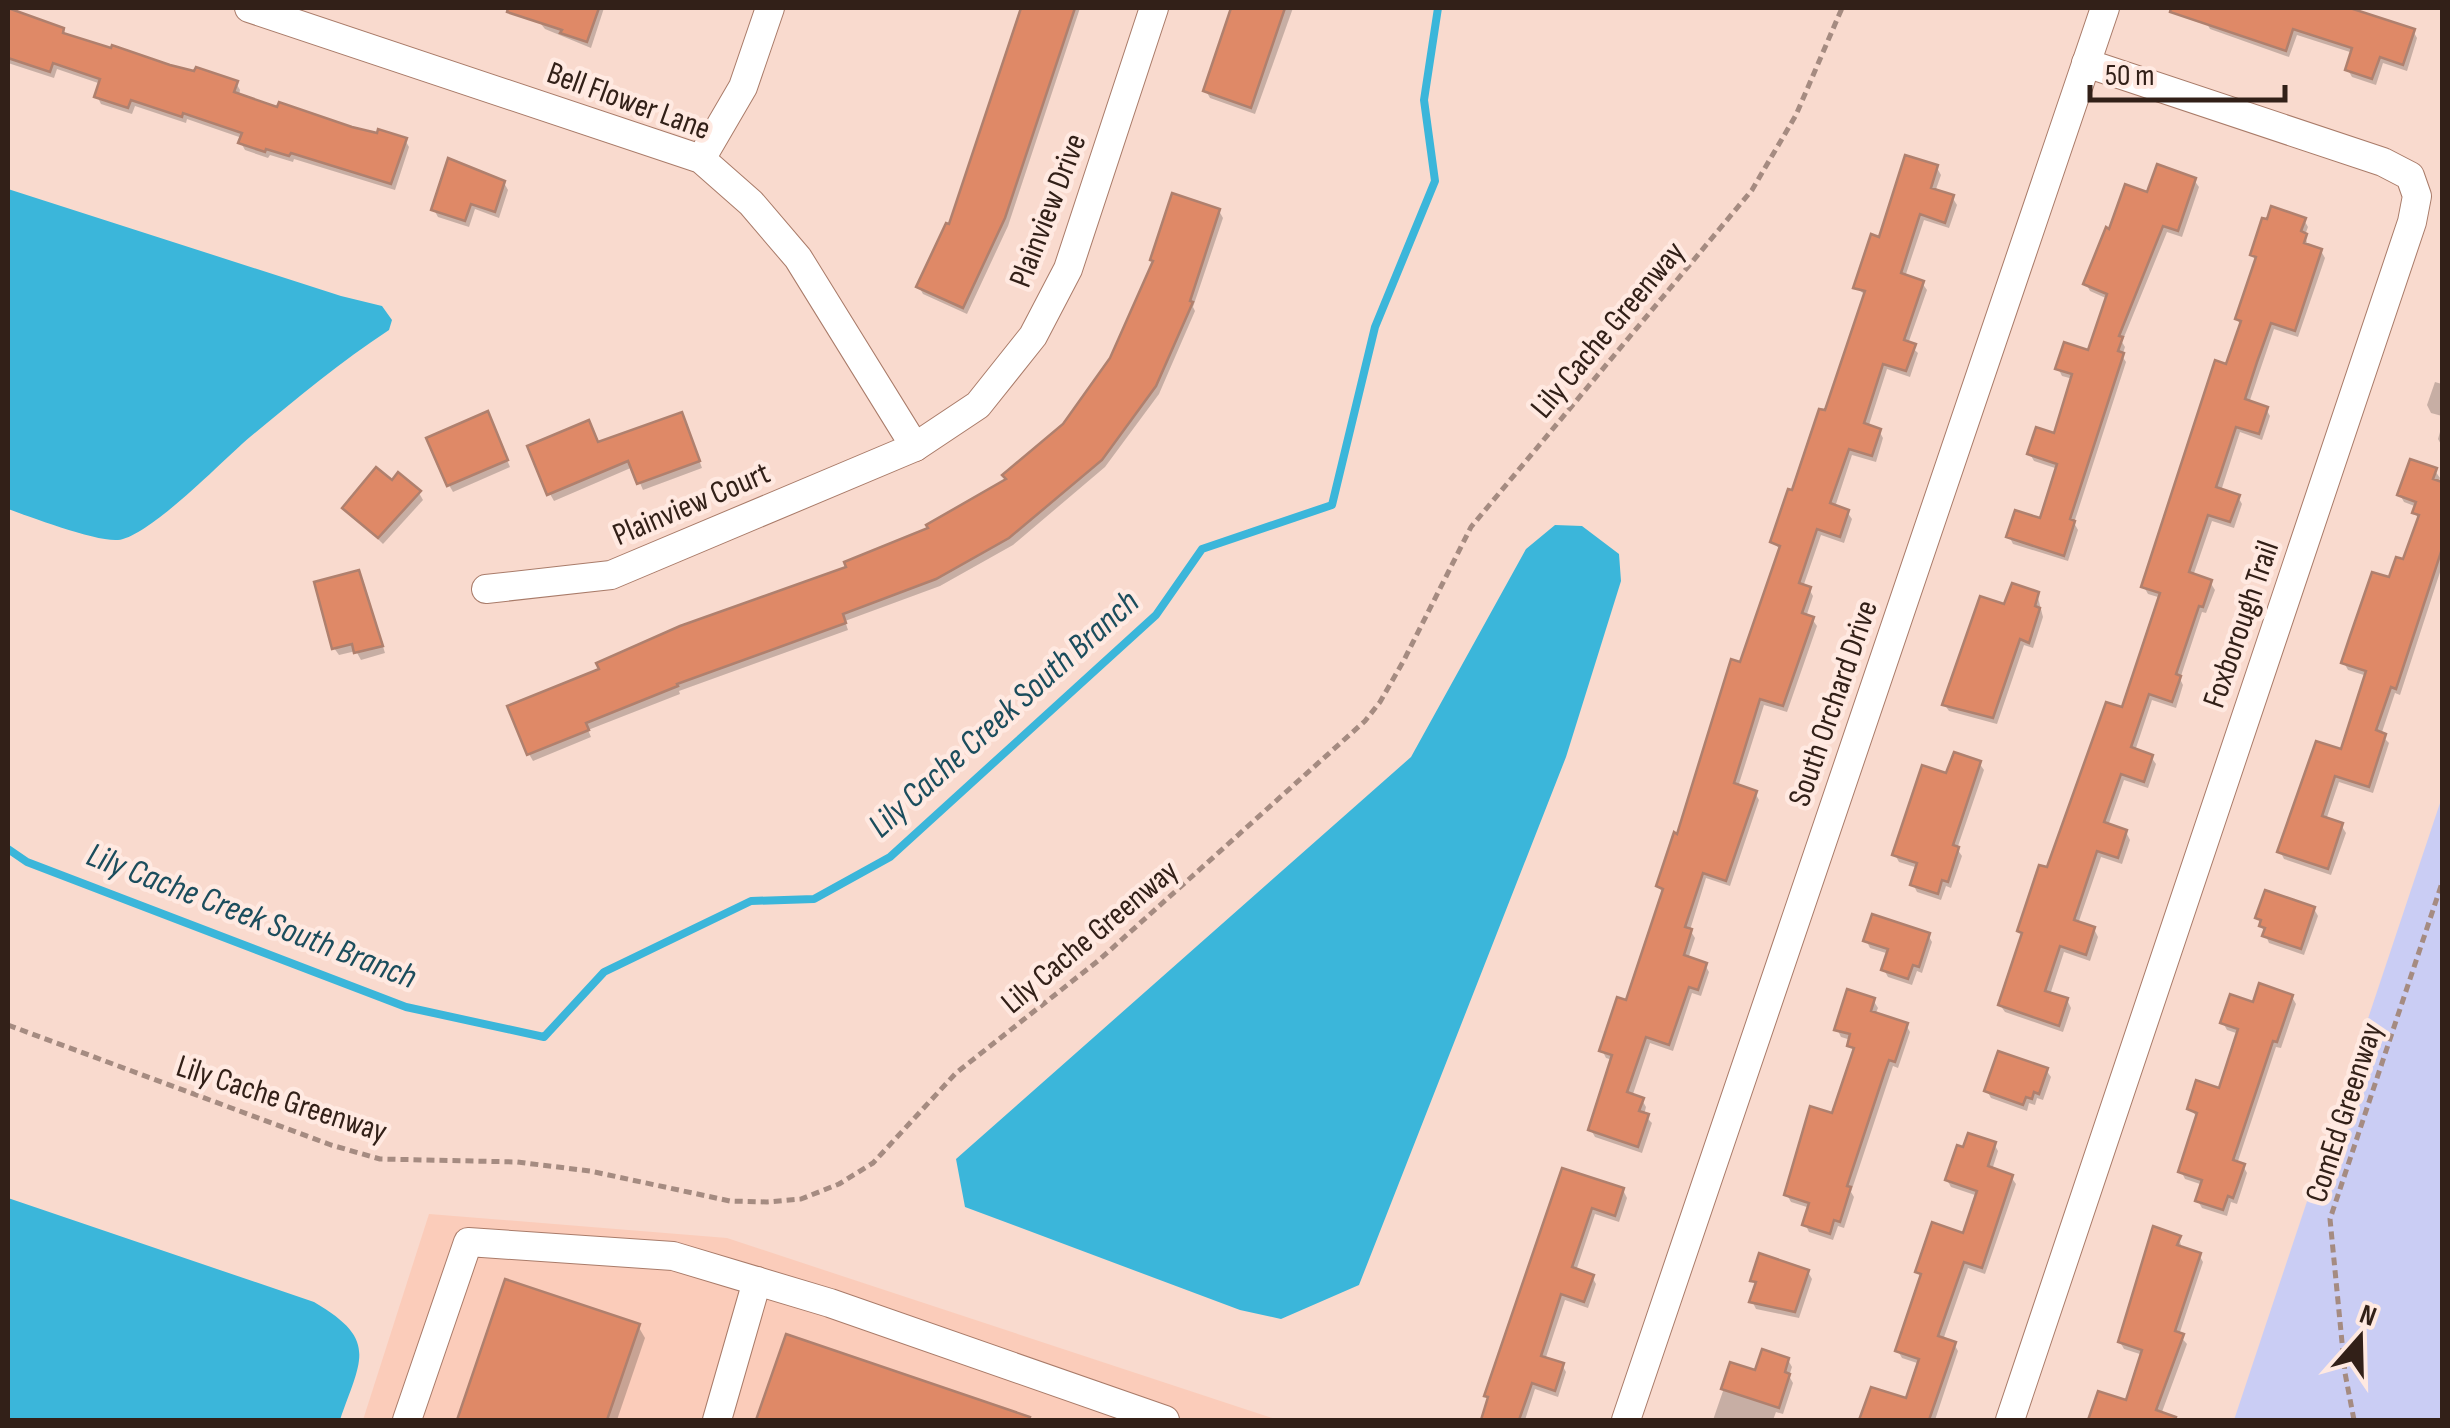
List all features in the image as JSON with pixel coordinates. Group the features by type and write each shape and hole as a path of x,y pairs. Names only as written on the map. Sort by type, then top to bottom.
{"street":[{"name":"Bell Flower Lane","path":"249,8 702,159 750,203 798,258 915,447"},
{"path":"702,159 744,87 770,8"},
{"name":"Plainview Drive","path":"915,447 978,405 1033,336 1068,269 1154,8"},
{"name":"South Orchard Drive","path":"1626,1420 2105,8"},
{"name":"Foxborough Trail","path":"2010,1420 2412,222 2416,196 2410,176 2384,162 2086,62"},
{"name":"Plainview Court","path":"486,589 611,575 915,447"},
{"path":"407,1420 468,1242 673,1256 830,1303 1166,1420"},
{"path":"718,1420 757,1281"}],"path":[{"name":"Lily Cache Greenway","path":"8,1025 331,1145 380,1159 516,1162 590,1171 730,1201 801,1198 839,1184 874,1163 956,1073 1098,960 1365,721 1404,660 1472,527 1752,190 1796,116 1842,8"},
{"name":"ComEd Greenway","path":"2354,1420 2341,1338 2330,1219 2442,882"}],"shaded area":[{"path":"2442,797 2442,1420 2234,1420"},
{"path":"429,1214 727,1238 1278,1420 363,1420"}],"water":[{"path":"8,189 382,306 392,320 389,330 301,395 186,496 131,536 108,540 8,509"},
{"path":"1555,525 1582,526 1619,554 1621,581 1566,757 1359,1285 1281,1319 1240,1310 965,1207 956,1159 1411,757 1526,549"},
{"path":"8,1198 314,1302 335,1315 356,1340 359,1352 340,1420 8,1420"}],"building":[{"path":"8,8 64,28 63,33 238,81 234,92 277,107 279,102 352,127 377,133 378,129 407,138 391,184 291,153 289,156 266,149 265,152 238,143 242,133 183,113 182,117 131,100 128,108 94,97 100,79 53,63 50,72 8,58"},
{"path":"508,8 599,8 587,42 507,12"},
{"path":"1021,8 1075,8 1005,218 963,308 916,287 946,223 949,224"},
{"path":"1231,8 1285,8 1251,108 1203,91"},
{"path":"2171,8 2350,8 2415,29 2403,65 2380,57 2372,79 2345,70 2352,48 2293,29 2286,51 2170,12"},
{"path":"1905,155 1938,165 1931,188 1954,195 1945,223 1920,214 1901,273 1924,281 1904,340 1916,344 1906,371 1883,364 1864,423 1881,429 1872,456 1849,449 1830,503 1849,510 1840,537 1817,529 1799,583 1811,587 1802,613 1814,617 1783,706 1760,699 1734,783 1757,791 1726,881 1703,873 1685,927 1692,929 1684,955 1707,963 1698,990 1689,987 1669,1045 1646,1037 1627,1092 1644,1098 1639,1111 1649,1114 1638,1147 1588,1130 1612,1055 1599,1051 1617,997 1626,1000 1663,889 1656,886 1674,832 1677,834 1731,659 1740,662 1780,546 1770,542 1819,409 1825,410 1865,291 1853,288 1871,234 1879,237"},
{"path":"448,158 505,181 495,212 471,204 465,221 431,210"},
{"path":"2157,164 2196,178 2178,231 2163,226 2119,336 2123,337 2118,351 2124,353 2070,519 2075,521 2064,556 2006,537 2015,510 2040,518 2057,464 2027,454 2036,427 2054,433 2072,374 2055,369 2064,342 2088,350 2107,294 2083,284 2125,184 2147,192"},
{"path":"1172,193 1220,209 1190,301 1193,302 1156,386 1102,460 1009,538 936,579 843,614 846,623 677,684 586,723 589,730 527,755 507,706 599,669 596,663 680,626 846,567 844,562 928,528 926,525 1006,479 1002,475 1063,424 1110,358 1153,261 1150,260"},
{"path":"2271,206 2306,218 2301,231 2307,234 2304,243 2322,249 2295,331 2271,323 2257,362 2245,399 2268,407 2259,434 2236,427 2216,487 2240,495 2230,522 2208,515 2189,572 2212,580 2176,674 2181,676 2172,702 2149,694 2131,747 2153,755 2144,782 2121,774 2104,822 2127,830 2118,858 2097,851 2074,920 2095,927 2086,955 2060,946 2045,991 2068,998 2059,1026 1998,1005 2022,933 2017,931 2039,865 2047,867 2106,702 2122,707 2160,593 2141,587 2215,360 2226,364 2241,321 2235,319 2256,257 2250,255 2262,218 2267,219"},
{"path":"488,411 508,460 447,486 426,438"},
{"path":"682,412 700,461 637,484 628,461 547,495 527,446 589,420 598,442"},
{"path":"2410,459 2437,468 2433,479 2442,482 2442,549 2396,689 2391,687 2376,730 2386,734 2369,787 2335,776 2322,816 2343,823 2328,869 2277,852 2316,741 2341,749 2366,671 2341,663 2372,572 2389,577 2396,557 2403,559 2419,515 2412,513 2416,502 2397,495"},
{"path":"376,467 392,480 398,472 421,491 378,538 342,508"},
{"path":"359,570 383,646 354,653 352,644 332,649 314,582"},
{"path":"2012,583 2039,592 2035,606 2040,608 2029,643 2020,639 1993,718 1942,705 1980,596 2004,604"},
{"path":"1954,752 1981,761 1953,845 1959,847 1948,882 1942,880 1938,894 1910,885 1917,863 1892,855 1922,765 1946,773"},
{"path":"2265,890 2315,907 2301,949 2262,936 2265,928 2255,918"},
{"path":"1872,914 1930,933 1919,967 1913,965 1908,979 1881,970 1888,949 1863,941"},
{"path":"2259,983 2293,995 2277,1042 2273,1041 2233,1160 2245,1164 2233,1198 2228,1196 2223,1210 2195,1201 2202,1180 2178,1172 2197,1113 2187,1109 2196,1080 2219,1088 2238,1029 2220,1023 2230,994 2253,1002"},
{"path":"1847,989 1875,998 1871,1011 1908,1023 1895,1062 1889,1060 1884,1074 1847,1186 1851,1187 1840,1222 1834,1220 1830,1234 1802,1225 1809,1203 1784,1195 1810,1106 1832,1113 1854,1048 1847,1046 1850,1034 1834,1030"},
{"path":"1998,1051 2048,1068 2039,1094 2034,1092 2032,1099 2026,1097 2023,1105 1984,1091"},
{"path":"1968,1133 1996,1142 1988,1166 2013,1175 1982,1268 1964,1262 1938,1336 1956,1342 1929,1420 1859,1420 1871,1387 1906,1398 1919,1359 1895,1351 1921,1274 1915,1272 1932,1222 1963,1233 1977,1191 1945,1180 1957,1145 1963,1147"},
{"path":"1562,1168 1624,1188 1615,1216 1592,1208 1572,1267 1594,1275 1584,1302 1561,1294 1541,1356 1564,1363 1555,1391 1532,1383 1519,1420 1481,1420 1488,1397 1484,1396"},
{"path":"2153,1226 2181,1236 2177,1245 2201,1253 2175,1331 2184,1334 2156,1410 2176,1417 2175,1420 2088,1420 2098,1391 2126,1400 2142,1350 2118,1342"},
{"path":"1759,1253 1809,1270 1795,1312 1749,1302 1756,1282 1750,1281"},
{"path":"505,1279 640,1324 607,1420 457,1420"},
{"path":"786,1334 1030,1417 1029,1420 756,1420"},
{"path":"1762,1349 1789,1358 1785,1372 1790,1374 1779,1408 1721,1389 1730,1362 1755,1370"}],"waterway":[{"name":"Lily Cache Creek South Branch","path":"8,849 27,862 406,1007 544,1037 604,972 751,901 814,899 890,857 1156,615 1202,549 1332,505 1375,327 1435,181 1424,100 1438,8"}]}
